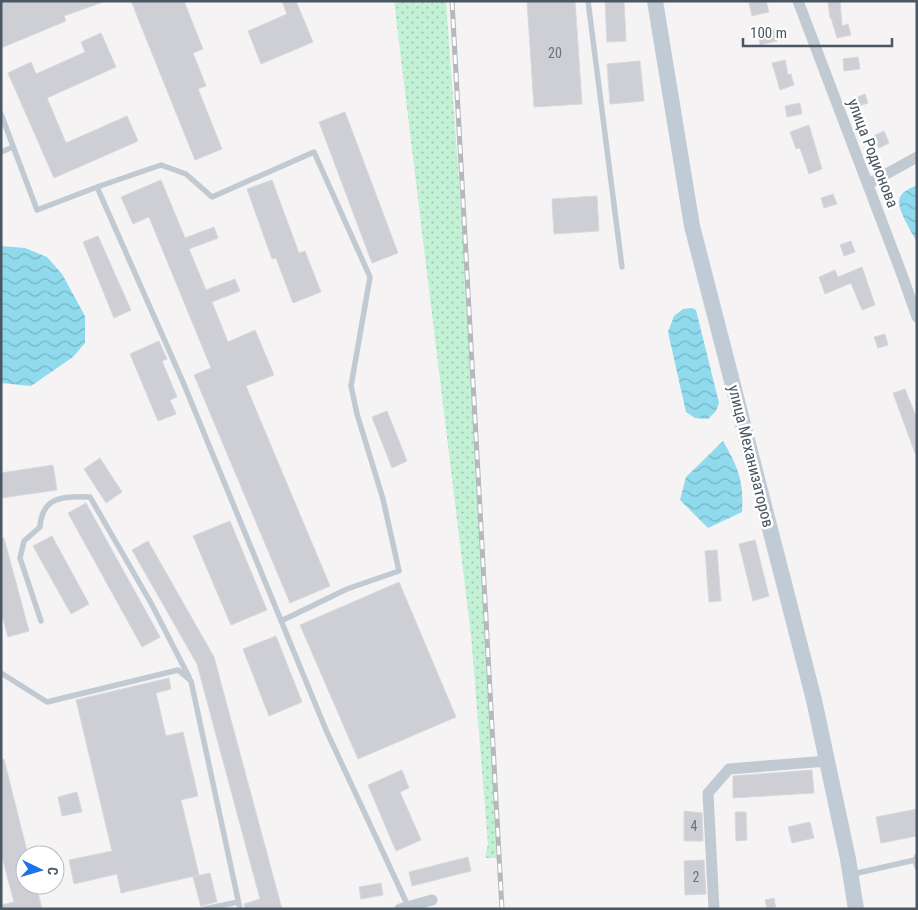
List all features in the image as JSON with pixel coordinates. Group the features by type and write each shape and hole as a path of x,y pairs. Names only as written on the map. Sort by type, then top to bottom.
{"street":[{"name":"улица Механизаторов","path":"655,1 692,226 814,700 856,909"},
{"name":"улица Родионова","path":"798,1 917,317"},
{"path":"868,184 917,157"},
{"path":"714,909 708,792 729,769 827,761"},
{"path":"404,908 432,900"}],"lane":[{"path":"588,1 622,267"},
{"path":"1,114 37,210 161,165 186,174 212,197 314,152 370,277 351,386 357,414 383,499 400,571 347,589 281,621"},
{"path":"1,152 13,147"},
{"path":"97,187 182,382 326,730 404,908"},
{"path":"41,621 20,558 24,541 40,527 41,516 50,503 68,496 90,497 151,604 191,681 240,909"},
{"path":"1,673 47,702 178,670 191,681"},
{"path":"850,875 916,858 917,867"},
{"path":"205,909 238,902"}],"green space":[{"path":"394,1 446,1 473,376 497,858 485,858 488,844 471,635"}],"water":[{"path":"917,185 917,242 902,213 899,201 903,193"},
{"path":"1,246 25,248 47,257 62,274 85,316 85,343 73,357 31,386 1,383"},
{"path":"691,308 696,310 719,403 716,411 708,419 695,418 686,412 668,332 674,316 683,309"},
{"path":"723,441 739,475 742,491 742,512 708,528 680,500 686,477"}],"building":[{"path":"1,1 103,2 64,16 66,21 1,48"},
{"path":"131,1 184,1 203,49 193,53 206,86 198,89 222,149 195,160"},
{"path":"282,1 296,1 313,42 261,64 248,31 287,14"},
{"path":"527,1 575,1 582,104 534,107"},
{"path":"605,1 624,1 626,41 607,42"},
{"path":"766,1 769,12 752,16 749,3"},
{"path":"828,1 840,1 842,26 848,24 851,35 837,38 830,18"},
{"path":"774,29 777,41 760,45 758,32"},
{"path":"101,33 116,67 47,98 66,143 127,116 138,141 54,178 8,73 31,62 36,74 85,52 81,42"},
{"path":"858,57 860,69 844,71 843,59"},
{"path":"785,60 788,75 791,74 794,85 780,90 772,63"},
{"path":"640,61 644,101 610,104 607,64"},
{"path":"865,94 868,103 859,106 857,97"},
{"path":"800,103 802,114 787,117 785,106"},
{"path":"345,112 398,253 372,263 319,122"},
{"path":"809,125 822,169 809,174 800,148 796,149 790,132"},
{"path":"884,131 889,143 879,148 873,136"},
{"path":"161,180 185,238 214,227 218,238 189,249 206,290 235,279 240,291 212,302 228,342 255,330 274,375 246,386 330,586 290,603 194,375 211,368 149,217 133,224 121,197"},
{"path":"272,180 299,253 305,251 321,292 293,303 276,258 272,259 247,189"},
{"path":"833,194 837,204 824,208 821,198"},
{"path":"597,196 599,231 554,234 552,199"},
{"path":"98,236 131,310 114,318 83,242"},
{"path":"851,241 855,252 844,256 840,245"},
{"path":"862,267 875,305 862,310 851,283 825,294 819,277 835,270 838,277"},
{"path":"885,334 888,345 878,348 874,337"},
{"path":"159,341 167,359 162,361 177,397 170,400 176,414 158,421 130,354"},
{"path":"905,389 917,419 917,453 915,453 893,393"},
{"path":"387,411 407,461 392,468 372,417"},
{"path":"100,458 122,492 106,503 84,469"},
{"path":"53,465 57,490 1,498 1,473"},
{"path":"86,503 160,637 142,647 68,513"},
{"path":"230,521 267,610 231,625 193,536"},
{"path":"52,536 89,604 71,614 33,546"},
{"path":"1,538 4,538 29,631 8,637 1,611"},
{"path":"755,540 769,596 753,601 739,544"},
{"path":"148,541 214,657 282,909 245,909 244,904 260,899 197,664 132,550"},
{"path":"717,550 721,601 709,602 705,551"},
{"path":"399,582 456,717 358,759 300,625"},
{"path":"276,636 302,702 269,716 243,649"},
{"path":"169,678 171,689 156,693 166,736 183,732 198,796 181,800 199,875 121,893 117,874 74,884 69,860 112,851 76,700"},
{"path":"1,759 4,759 26,845 15,845 15,895 38,895 42,909 1,909 1,905 14,902 1,853"},
{"path":"402,770 409,788 400,792 421,840 396,851 368,785"},
{"path":"812,770 814,793 733,798 733,776"},
{"path":"77,792 82,812 62,816 58,797"},
{"path":"917,809 917,836 881,843 876,817"},
{"path":"684,811 702,813 703,841 684,841"},
{"path":"735,812 746,812 747,840 736,841"},
{"path":"810,822 814,838 792,843 788,827"},
{"path":"468,857 471,871 412,886 409,872"},
{"path":"704,860 706,894 685,895 684,861"},
{"path":"210,873 217,902 201,907 193,877"},
{"path":"381,883 383,895 361,899 359,887"},
{"path":"774,898 776,909 767,909 765,900"}],"railway":[{"path":"452,1 502,909"}]}
